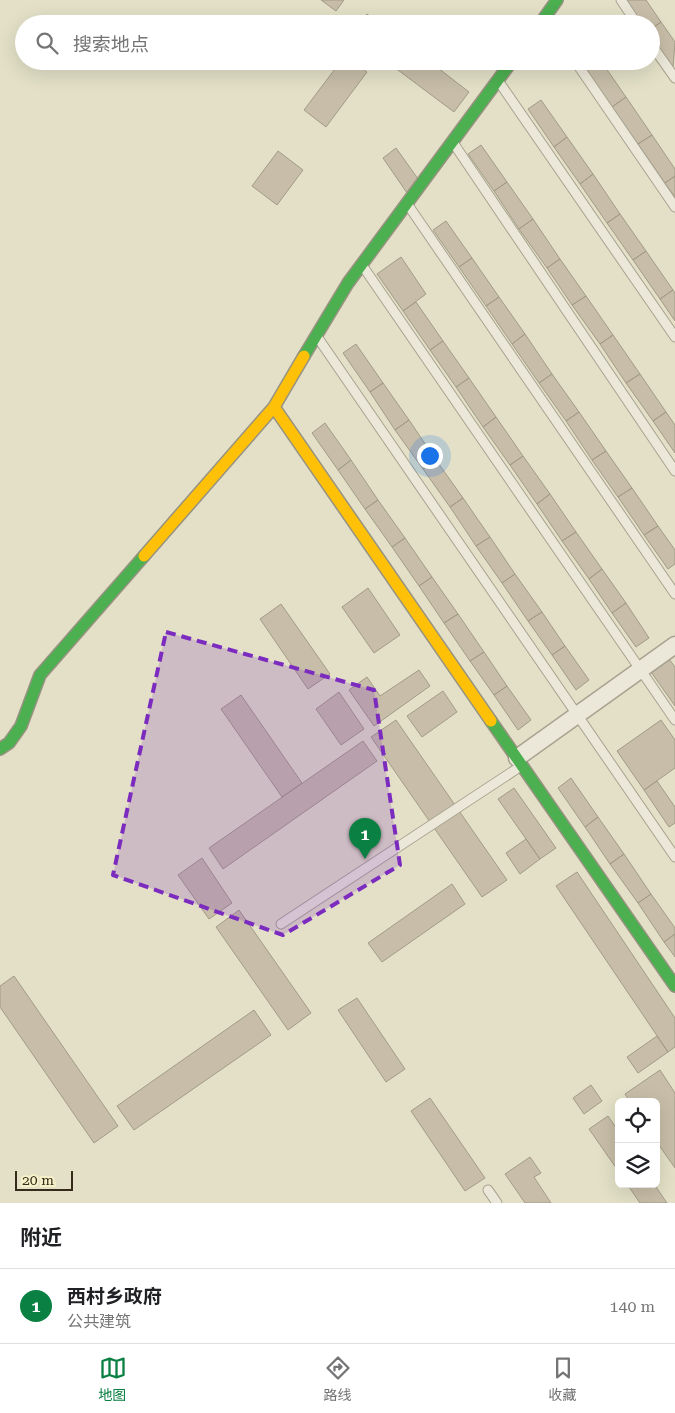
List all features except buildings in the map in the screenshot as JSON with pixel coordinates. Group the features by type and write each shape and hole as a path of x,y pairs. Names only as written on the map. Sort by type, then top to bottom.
{"street":[{"path":"549,15 558,0"},
{"path":"0,749 10,744 21,729 40,675 274,408 316,336 362,265 506,70"},
{"path":"274,408 675,986"},
{"path":"519,762 577,715 675,645"}],"lane":[{"path":"621,0 632,15"},
{"path":"660,57 675,78"},
{"path":"581,70 675,207"},
{"path":"498,81 675,337"},
{"path":"453,142 675,471"},
{"path":"407,204 675,594"},
{"path":"362,265 675,720"},
{"path":"316,336 675,857"},
{"path":"281,924 519,762"},
{"path":"488,1190 497,1203"}],"highlighted area":[{"path":"166,632 374,690 400,865 283,935 113,875"}],"traffic: fast":[{"path":"546,15 557,0"},
{"path":"304,356 348,283 505,70"},
{"path":"0,749 9,743 21,726 40,675 144,556"},
{"path":"491,721 675,986"}],"traffic: slow":[{"path":"144,556 274,407 304,356"},
{"path":"274,407 491,721"}],"place":[{"name":"西村乡政府","path":"365,859"}]}
